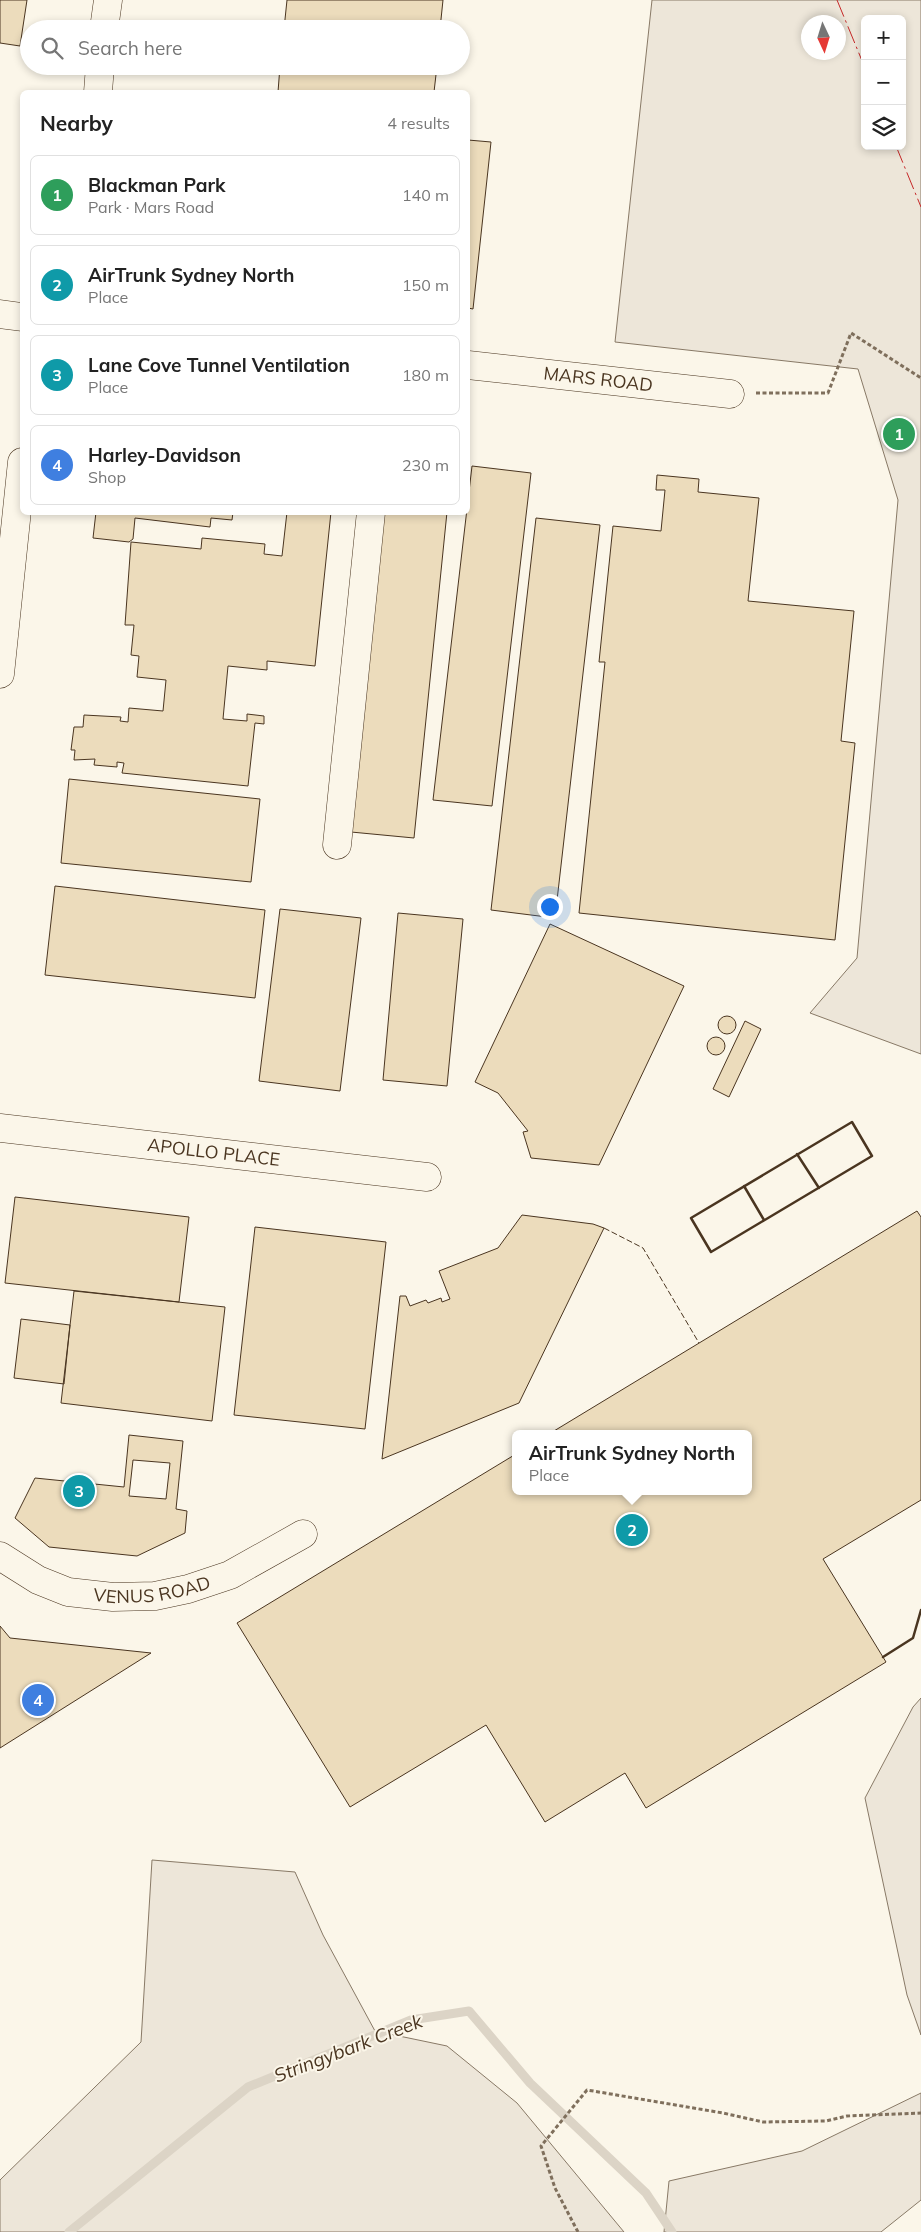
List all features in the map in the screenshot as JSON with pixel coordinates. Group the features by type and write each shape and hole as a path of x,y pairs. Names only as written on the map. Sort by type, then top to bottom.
{"street":[{"path":"105,20 108,0"},
{"path":"98,90 99,75"},
{"path":"0,314 20,317"},
{"name":"MARS ROAD","path":"470,365 730,394"},
{"path":"0,674 20,481"},
{"path":"337,845 372,515"},
{"name":"APOLLO PLACE","path":"0,1128 428,1177"},
{"name":"VENUS ROAD","path":"0,1556 38,1580 68,1592 113,1597 155,1596 230,1575 303,1534"}],"path":[{"path":"730,394 828,393 851,333 921,378"},
{"path":"578,2232 555,2188 541,2146 587,2090 723,2113 763,2122 826,2121 847,2116 921,2113"}],"shaded area":[{"path":"652,0 921,0 921,1054 810,1013 857,958 898,500 858,369 615,342"},
{"path":"921,1698 921,2035 907,1995 865,1798 913,1707"},
{"path":"152,1860 295,1872 323,1935 375,2031 447,2046 517,2103 624,2232 0,2232 0,2180 141,2042"},
{"path":"921,2093 921,2200 881,2232 664,2232 669,2181 802,2151"}],"building":[{"path":"0,0 27,0 24,20 20,20 20,46 0,43"},
{"path":"287,0 443,0 441,20 285,20"},
{"path":"279,75 436,75 434,90 278,90"},
{"path":"470,140 491,142 473,309 470,308"},
{"path":"472,466 531,473 492,806 433,800 466,515 470,515"},
{"path":"657,475 699,479 698,492 759,498 748,601 854,611 841,741 855,743 835,940 579,913 605,662 599,662 613,526 661,531 665,490 656,490"},
{"path":"96,515 233,515 232,520 211,518 210,527 135,518 133,539 129,542 93,538"},
{"path":"287,515 331,515 315,666 267,661 267,670 228,666 223,719 247,721 247,714 264,716 264,724 255,723 248,786 122,773 124,763 117,762 117,767 94,765 95,759 74,760 75,750 71,750 74,727 83,727 84,715 121,717 120,721 128,722 129,708 163,711 166,680 137,677 139,656 131,655 134,625 125,625 131,542 201,549 202,538 265,544 264,554 282,556"},
{"path":"383,515 447,515 414,838 351,832"},
{"path":"536,518 600,525 555,918 491,910"},
{"path":"69,779 260,799 251,882 61,863"},
{"path":"55,886 265,910 255,998 45,975"},
{"path":"280,909 361,918 340,1091 259,1081"},
{"path":"398,913 463,919 447,1086 383,1080"},
{"path":"550,924 684,986 599,1165 531,1158 523,1132 528,1131 498,1093 475,1082"},
{"path":"723,1016 731,1016 736,1021 734,1032 723,1034 718,1029 718,1021"},
{"path":"745,1021 761,1029 729,1097 713,1089"},
{"path":"712,1037 720,1037 725,1042 723,1053 712,1055 707,1050 707,1042"},
{"path":"15,1197 189,1217 179,1302 5,1283"},
{"path":"917,1211 921,1217 921,1500 823,1559 886,1662 646,1808 625,1773 545,1822 486,1725 350,1807 237,1623 512,1456 512,1495 752,1495 752,1430 556,1430"},
{"path":"522,1215 593,1224 604,1228 519,1403 382,1459 400,1296 406,1296 410,1306 426,1300 428,1303 441,1298 442,1302 450,1299 439,1271 498,1248"},
{"path":"255,1227 386,1242 365,1429 234,1415"},
{"path":"74,1291 225,1307 212,1421 61,1403"},
{"path":"21,1319 70,1325 64,1384 14,1378"},
{"path":"129,1435 183,1441 176,1509 187,1511 185,1533 137,1556 49,1547 15,1518 35,1478 124,1487","holes":["133,1460 170,1463 166,1499 129,1496"]},
{"path":"0,1626 10,1638 151,1653 0,1748"}],"waterway":[{"name":"Stringybark Creek","path":"69,2232 248,2087 411,2020 469,2011 530,2083 646,2193 672,2232"}],"fence":[{"path":"604,1228 643,1248 699,1343"}],"wall":[{"path":"852,1122 872,1156 711,1252 691,1218 852,1122"},
{"path":"797,1154 819,1188"},
{"path":"744,1186 764,1220"},
{"path":"883,1657 913,1638 921,1610"}],"power":[{"path":"837,0 862,60"},
{"path":"898,150 921,207"}],"place":[{"name":"Blackman Park","path":"899,434"},
{"name":"Lane Cove Tunnel Ventilation","path":"79,1491"},
{"name":"AirTrunk Sydney North","path":"632,1530"},
{"name":"Harley-Davidson","path":"38,1700"}]}
